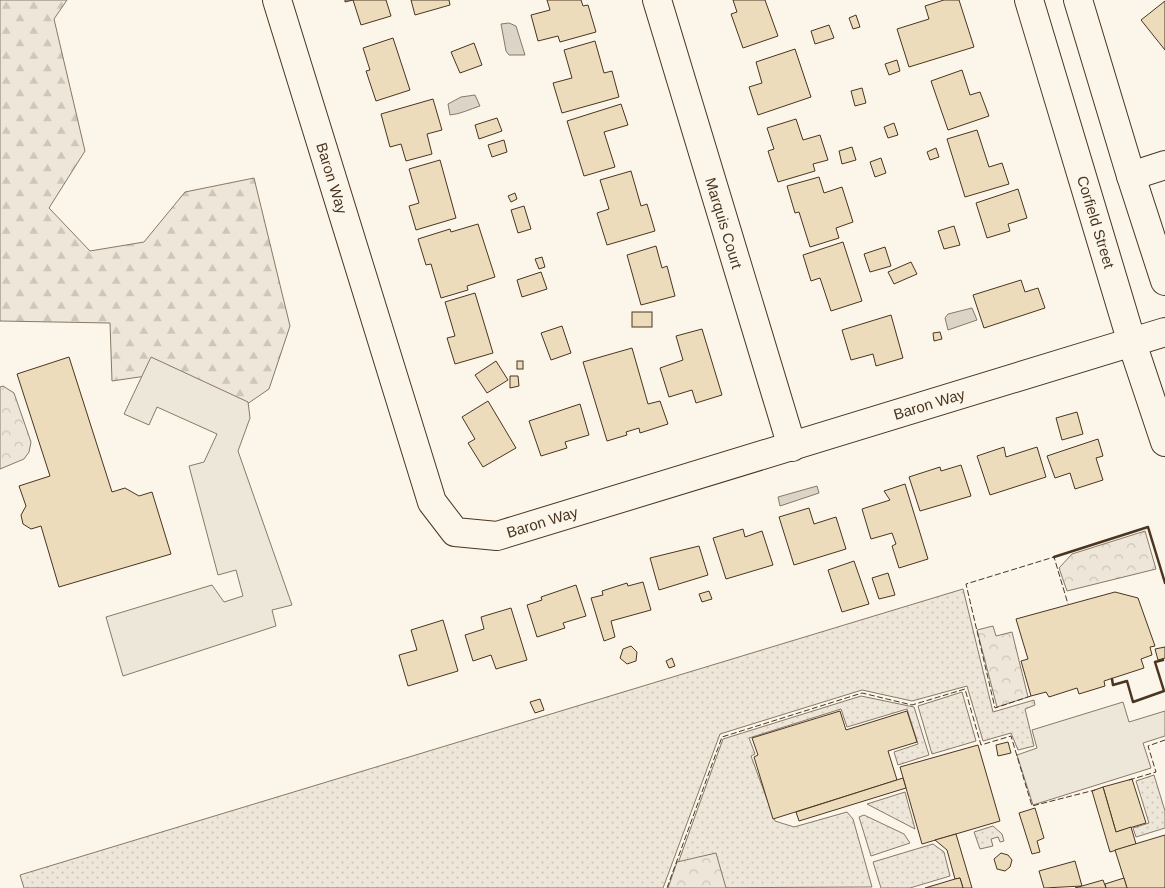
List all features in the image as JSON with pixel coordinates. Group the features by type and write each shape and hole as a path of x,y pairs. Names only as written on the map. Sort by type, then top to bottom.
{"street":[{"name":"Baron Way","path":"277,0 432,502 455,532 497,536 1165,332"},
{"name":"Marquis Court","path":"656,0 792,447"},
{"name":"Corfield Street","path":"1029,0 1132,343 1165,442"},
{"path":"1078,0 1130,176 1165,281"},
{"path":"1130,176 1165,165"}],"green space":[{"path":"0,0 67,0 54,19 85,151 49,208 90,251 144,242 185,192 254,178 290,326 269,389 237,411 160,374 112,381 110,323 0,321"},
{"path":"3,386 14,393 31,442 29,452 24,459 0,469 0,387"},
{"path":"1145,531 1156,569 1067,591 1059,568 1072,554"},
{"path":"963,589 993,712 1034,700 1035,705 1025,709 1034,746 1018,750 1011,733 983,741 967,686 912,701 862,690 720,734 663,888 24,888 20,875"},
{"path":"993,626 996,636 1012,632 1028,697 997,707 977,630"},
{"path":"962,692 976,741 932,754 918,706"},
{"path":"861,696 914,707 929,755 898,765 894,752 918,744 907,709 847,727 841,709 749,738 755,754 751,756 775,821 794,827 847,812 853,819 872,887 669,888 723,739"},
{"path":"1154,775 1165,811 1165,828 1136,837 1133,828 1149,823 1136,781"},
{"path":"905,792 915,829 867,804"},
{"path":"864,815 904,834 910,843 871,856 859,817"},
{"path":"993,826 1002,834 1004,841 1000,842 998,837 991,839 993,846 980,849 974,832"},
{"path":"933,844 944,852 950,876 910,888 881,888 873,862"},
{"path":"716,853 726,888 668,888 677,862"}],"shaded area":[{"path":"509,23 516,26 525,55 509,55 506,51 501,24"},
{"path":"475,95 480,106 462,113 450,115 448,104 461,97"},
{"path":"972,308 977,320 948,330 945,318 948,314"},
{"path":"151,357 248,402 250,418 238,451 292,605 272,610 276,626 123,676 106,617 212,585 224,602 243,596 236,570 218,575 189,466 204,462 217,434 157,407 149,425 124,414"},
{"path":"817,486 819,493 780,506 778,497"},
{"path":"1123,702 1129,722 1165,711 1165,736 1143,743 1151,768 1033,805 1017,755 1037,748 1032,730"}],"building":[{"path":"353,0 386,0 391,16 361,25"},
{"path":"411,0 449,0 450,5 415,15"},
{"path":"547,0 581,0 583,6 588,5 596,32 560,42 558,36 538,41 531,15 550,10"},
{"path":"733,0 765,0 778,36 743,48 731,14 737,12"},
{"path":"944,0 959,0 974,47 909,67 897,29 929,19 925,6"},
{"path":"1165,1 1165,50 1141,20"},
{"path":"856,15 860,27 853,29 849,18"},
{"path":"829,25 834,38 815,44 811,31"},
{"path":"393,38 410,90 376,101 366,71 370,70 363,48"},
{"path":"595,41 604,73 612,71 619,97 562,113 553,83 572,78 564,50"},
{"path":"474,43 482,65 460,73 451,52"},
{"path":"795,49 811,97 758,115 749,87 762,83 756,62"},
{"path":"897,60 900,71 889,75 885,64"},
{"path":"962,70 970,95 980,92 989,116 948,130 931,81"},
{"path":"862,88 866,103 855,106 851,91"},
{"path":"433,99 442,130 427,134 432,154 406,161 401,144 390,147 381,114"},
{"path":"621,104 628,125 604,132 615,167 584,176 567,121"},
{"path":"497,118 502,131 479,139 475,125"},
{"path":"796,119 803,140 820,135 828,160 813,164 815,171 778,182 768,151 774,149 767,128"},
{"path":"894,123 898,135 888,138 884,127"},
{"path":"977,130 989,167 1002,163 1009,184 965,197 947,139"},
{"path":"504,140 507,152 492,157 488,145"},
{"path":"852,147 856,160 842,164 839,151"},
{"path":"936,148 939,157 930,160 927,152"},
{"path":"881,158 886,173 875,177 870,162"},
{"path":"440,160 456,218 416,230 409,206 419,203 409,169"},
{"path":"631,171 641,206 647,204 655,231 607,245 597,213 609,209 600,180"},
{"path":"819,177 824,193 842,187 853,222 836,228 839,238 810,247 799,212 795,213 787,186"},
{"path":"1018,189 1027,218 1008,224 1010,231 987,238 976,203"},
{"path":"515,193 517,199 511,202 508,196"},
{"path":"524,206 531,229 518,233 511,210"},
{"path":"478,224 495,277 467,286 468,290 441,298 431,264 426,265 418,239 450,229 451,232"},
{"path":"954,226 960,245 944,249 938,231"},
{"path":"843,242 862,301 831,311 820,278 811,281 803,255"},
{"path":"656,246 662,268 667,266 675,296 641,305 627,255"},
{"path":"885,247 891,266 870,272 864,254"},
{"path":"542,257 545,267 539,269 535,259"},
{"path":"911,262 917,274 894,284 888,272"},
{"path":"541,272 547,289 522,297 517,280"},
{"path":"1021,280 1025,292 1038,288 1045,308 984,328 973,295"},
{"path":"475,293 493,353 455,364 447,338 455,336 445,302"},
{"path":"632,312 652,312 652,327 632,327"},
{"path":"891,315 903,358 876,366 873,354 851,360 842,330"},
{"path":"562,326 571,353 551,360 541,333"},
{"path":"702,329 722,395 696,403 692,390 669,397 660,368 683,360 676,336"},
{"path":"940,332 942,339 934,341 933,333"},
{"path":"632,348 648,404 660,401 668,424 640,433 639,428 626,432 627,435 607,441 583,362"},
{"path":"69,357 112,492 125,488 139,496 152,492 171,554 59,587 41,526 31,529 23,524 21,515 26,506 19,486 50,476 17,374"},
{"path":"496,361 508,380 487,393 475,375"},
{"path":"517,361 523,361 523,369 517,369"},
{"path":"510,376 518,376 519,386 510,388"},
{"path":"488,401 516,448 483,467 468,443 475,439 462,417"},
{"path":"580,404 589,435 565,442 567,448 541,456 529,421"},
{"path":"1077,412 1083,434 1062,440 1056,418"},
{"path":"1098,439 1103,456 1096,458 1103,480 1075,489 1070,473 1055,478 1047,456"},
{"path":"1004,447 1006,457 1037,447 1046,477 990,495 977,456"},
{"path":"961,465 971,496 920,511 909,477 940,467 941,471"},
{"path":"905,484 928,559 899,568 892,546 896,544 892,533 871,539 862,509 890,500 884,491"},
{"path":"809,508 814,524 836,517 846,549 794,565 779,517"},
{"path":"743,529 745,537 762,531 773,565 726,579 713,538"},
{"path":"699,546 708,575 659,590 650,558"},
{"path":"854,561 869,604 842,612 828,570"},
{"path":"888,573 895,595 879,599 872,578"},
{"path":"643,582 651,610 611,621 615,637 604,641 591,598 603,595 602,591 627,583 628,586"},
{"path":"576,585 586,616 563,623 565,628 537,637 527,605 542,600 541,597"},
{"path":"709,591 712,599 702,602 699,594"},
{"path":"1115,592 1138,598 1155,646 1150,647 1152,655 1141,659 1144,668 1104,681 1105,686 1079,694 1077,688 1049,697 1046,692 1031,696 1021,661 1028,659 1016,619"},
{"path":"511,608 527,660 496,669 491,655 473,661 465,635 484,629 481,617"},
{"path":"443,620 458,671 408,686 399,655 417,650 411,630"},
{"path":"631,646 637,652 636,661 627,664 620,658 623,649"},
{"path":"1165,647 1165,658 1158,660 1155,649"},
{"path":"672,658 675,666 669,668 666,661"},
{"path":"540,699 544,710 535,713 530,702"},
{"path":"840,711 846,730 907,711 917,742 888,751 897,780 773,819 754,757 758,755 752,738"},
{"path":"1008,742 1011,753 998,756 996,745"},
{"path":"978,745 1000,821 922,844 900,767"},
{"path":"903,778 906,788 799,821 796,812"},
{"path":"1132,779 1146,823 1116,832 1103,787"},
{"path":"1103,787 1116,832 1131,827 1136,844 1110,852 1092,791"},
{"path":"1035,808 1044,838 1037,841 1040,852 1032,854 1019,813"},
{"path":"956,834 972,888 963,888 960,878 955,879 947,850 935,840"},
{"path":"1165,835 1165,888 1127,888 1115,850"},
{"path":"1001,853 1008,855 1012,860 1010,867 1005,871 997,869 994,859"},
{"path":"1075,861 1082,886 1044,888 1039,871"},
{"path":"960,878 963,888 925,888 955,879"},
{"path":"1124,878 1127,888 1106,888 1105,884"},
{"path":"1103,880 1106,888 1075,888"}],"fence":[{"path":"1031,696 995,708 966,584 1054,557 1068,604"},
{"path":"667,888 722,737 862,693 912,705 965,689 981,745 1011,736 1032,806 1095,790"},
{"path":"1129,780 1156,772 1148,746 1165,740"}],"wall":[{"path":"1054,557 1148,527 1165,583"},
{"path":"1112,679 1113,685 1127,681 1133,702 1164,691 1155,662 1163,660"}]}
